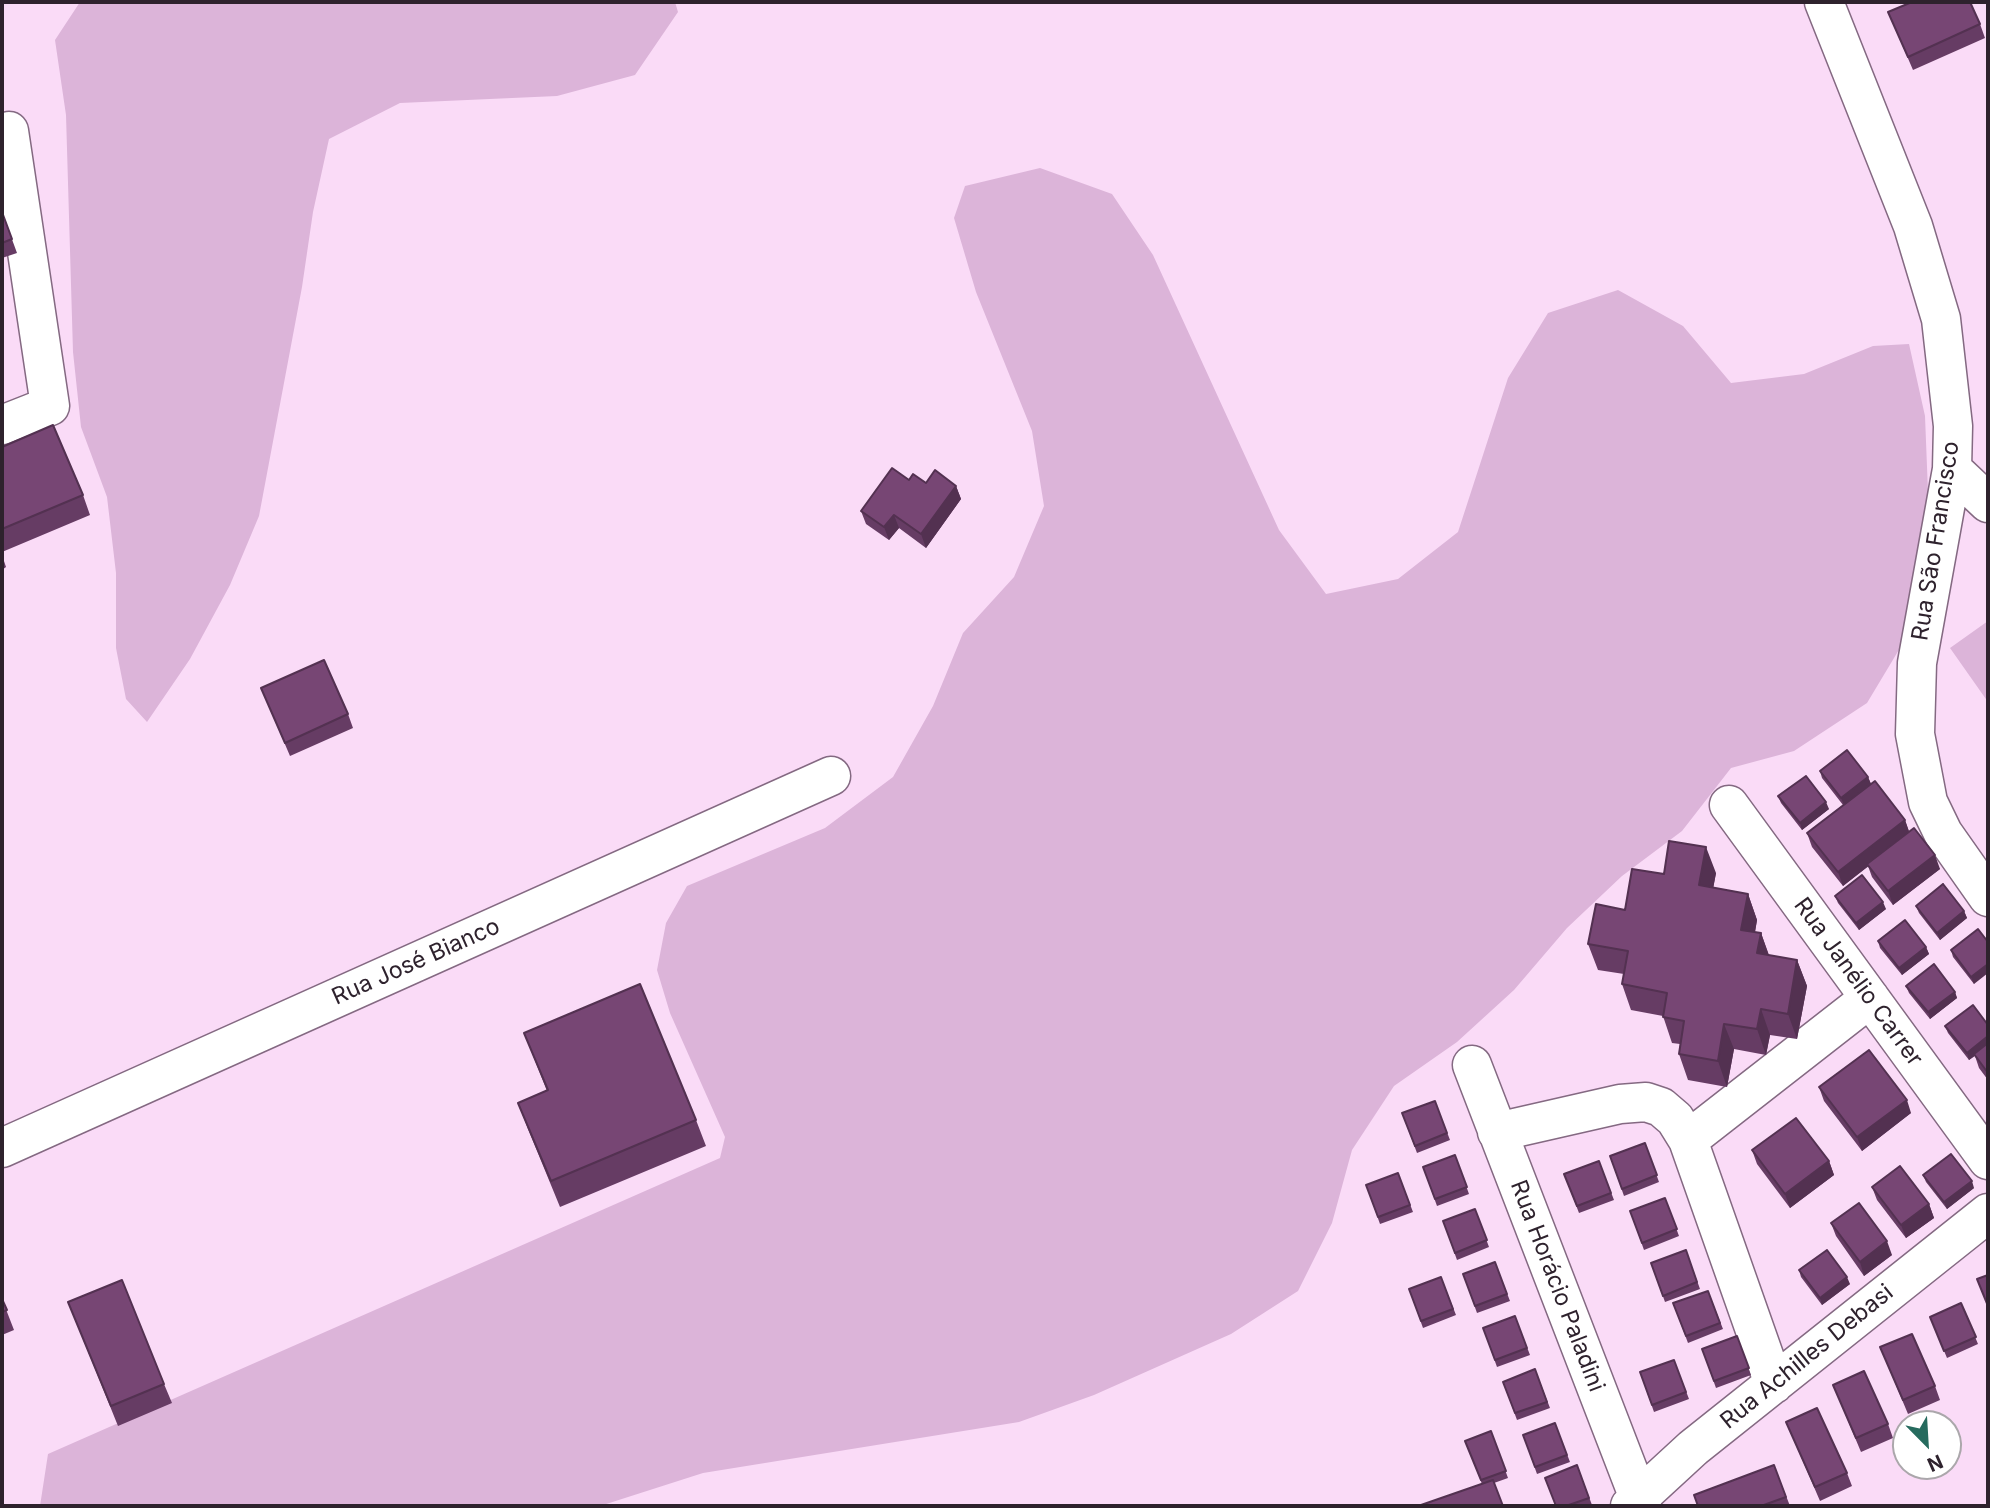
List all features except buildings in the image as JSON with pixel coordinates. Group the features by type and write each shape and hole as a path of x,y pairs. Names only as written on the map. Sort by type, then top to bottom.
{"street":[{"name":"Rua São Francisco","path":"1824,2 1913,226 1941,319 1954,426 1952,469 1917,663 1915,734 1928,802 1943,833 1983,881"},
{"path":"2,425 50,406 9,131"},
{"path":"1952,469 1988,503"},
{"name":"Rua José Bianco","path":"2,1148 831,776"},
{"name":"Rua Janélio Carrer","path":"1728,805 1988,1160"},
{"path":"1688,1140 1870,998"},
{"name":"Rua Horácio Paladini","path":"1472,1065 1637,1504"},
{"path":"1497,1132 1620,1104 1646,1102 1661,1107 1675,1119 1688,1140 1774,1384"},
{"name":"Rua Achilles Debasi","path":"1637,1504 1693,1448 1988,1213"}],"shaded area":[{"path":"80,2 675,2 678,12 635,75 557,96 400,103 329,139 313,212 302,287 259,516 230,585 190,659 147,722 126,699 116,648 116,573 107,497 81,427 73,352 66,115 55,40"},
{"path":"1040,168 1112,194 1153,255 1279,530 1326,594 1398,579 1458,532 1508,378 1548,313 1618,290 1683,326 1731,383 1804,374 1873,346 1909,344 1925,416 1928,492 1926,565 1906,638 1867,703 1794,751 1731,768 1682,831 1622,876 1567,928 1514,990 1457,1042 1394,1086 1352,1150 1332,1223 1298,1291 1231,1334 1094,1395 1019,1422 703,1473 600,1506 40,1506 48,1454 720,1158 725,1137 670,1013 657,970 666,923 687,886 825,828 893,777 933,706 963,633 1014,577 1044,506 1032,431 976,292 954,218 965,186"},
{"path":"1988,621 1988,702 1950,648"}]}
